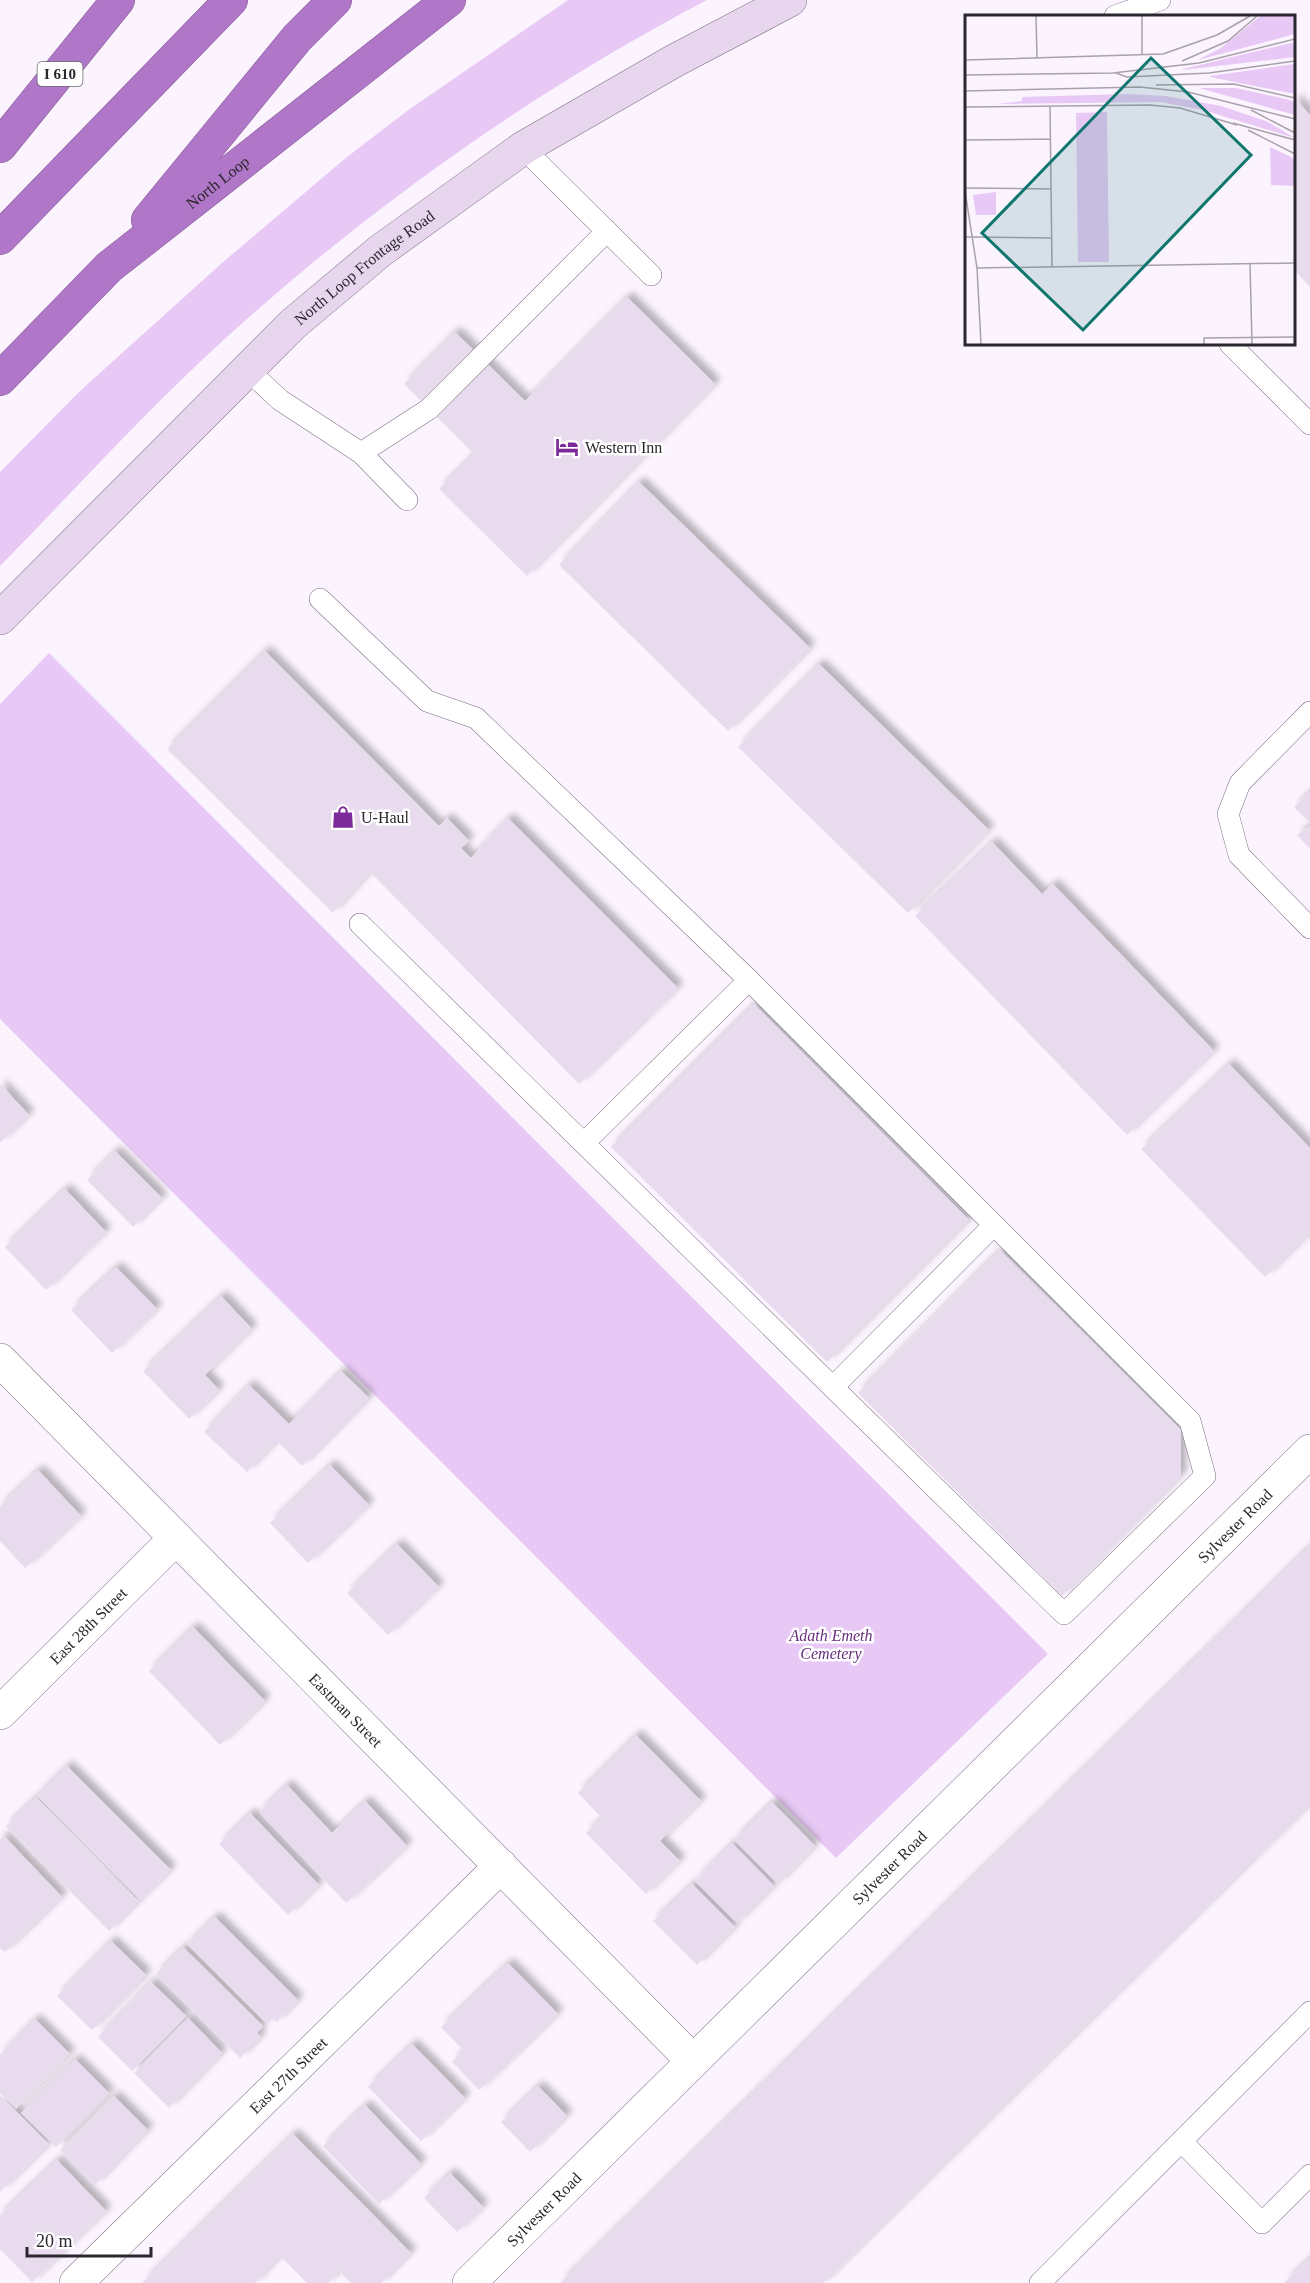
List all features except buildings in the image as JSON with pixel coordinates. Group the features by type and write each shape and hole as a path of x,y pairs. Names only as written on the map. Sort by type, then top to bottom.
{"highway":[{"name":"I 610","path":"0,146 118,0"},
{"path":"0,238 231,0"},
{"path":"109,267 297,38 335,0"},
{"name":"North Loop","path":"0,379 109,267 449,0"}],"main road":[{"name":"North Loop Frontage Road","path":"0,618 293,324 380,251 523,148 674,61 790,0"}],"street":[{"name":"Eastman Street","path":"0,1360 693,2061"},
{"name":"Sylvester Road","path":"469,2283 1310,1451"},
{"name":"East 28th Street","path":"0,1713 176,1538"},
{"name":"East 27th Street","path":"76,2283 501,1866"}],"lane":[{"path":"1118,15 1160,0"},
{"path":"523,148 651,275"},
{"path":"360,453 429,409 607,231"},
{"path":"1231,345 1310,424"},
{"path":"248,370 280,400 360,453 407,500"},
{"path":"320,599 426,701 476,718 749,980 1190,1421 1205,1476 1064,1614 585,1142 360,924"},
{"path":"1310,712 1240,783 1228,814 1239,855 1310,928"},
{"path":"585,1142 749,980"},
{"path":"833,1387 994,1225"},
{"path":"1040,2283 1310,2012"},
{"path":"1182,2142 1262,2223 1310,2175"}],"green space":[{"path":"568,0 707,0 572,77 442,163 380,209 260,308 202,360 0,566 0,472 80,391 222,263 347,157 407,111"},
{"name":"Adath Emeth Cemetery","path":"49,653 1048,1654 836,1858 0,1019 0,704"}],"place":[{"name":"Western Inn","path":"567,447"},
{"name":"U-Haul","path":"343,817"}]}
